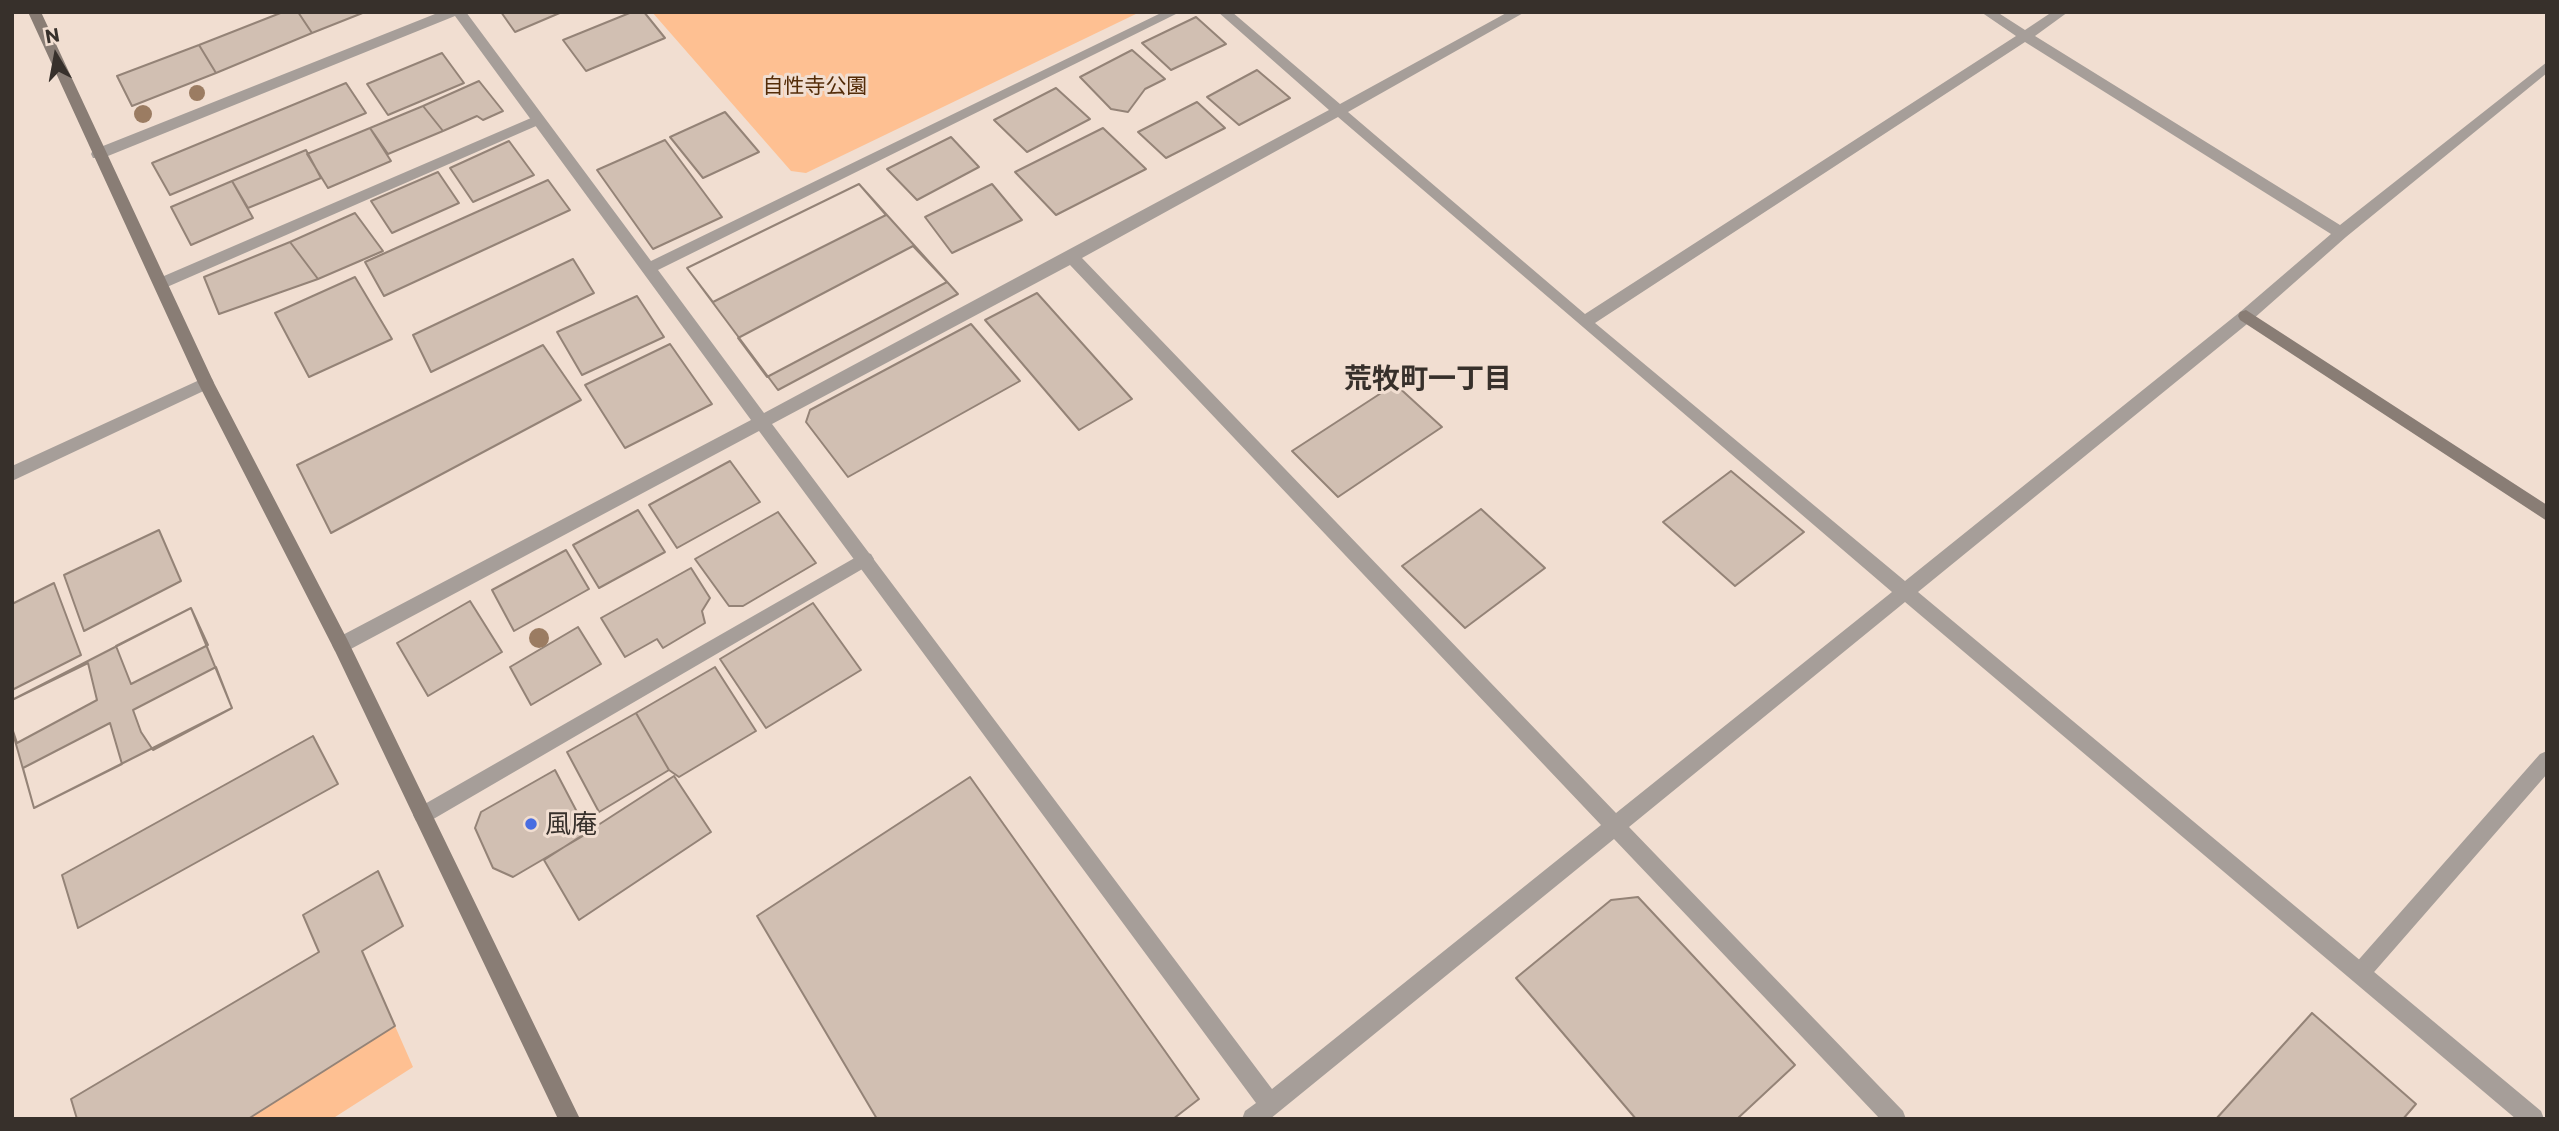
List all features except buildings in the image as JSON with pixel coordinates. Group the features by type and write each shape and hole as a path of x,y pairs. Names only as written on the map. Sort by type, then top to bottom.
{"street":[{"path":"34,12 98,154 163,283 206,383 341,645 569,1119"},
{"path":"98,154 453,12"},
{"path":"459,12 1270,1104"},
{"path":"649,268 1174,12"},
{"path":"1224,12 1584,322 2533,1119"},
{"path":"341,645 1072,257 1519,12"},
{"path":"1987,12 2341,233"},
{"path":"1584,322 2062,12"},
{"path":"1253,1119 2246,316 2341,233 2547,66"},
{"path":"163,283 538,120"},
{"path":"1072,257 1895,1119"},
{"path":"2246,316 2547,514"},
{"path":"12,474 206,383"},
{"path":"423,815 865,559"},
{"path":"2361,972 2547,760"}],"green space":[{"name":"自性寺公園","path":"652,12 1140,12 806,173 791,171"},
{"path":"395,1026 413,1067 332,1119 248,1119"}],"place":[{"name":"風庵","path":"531,824"}],"district":[{"name":"荒牧町一丁目","path":"1428,379"}]}
